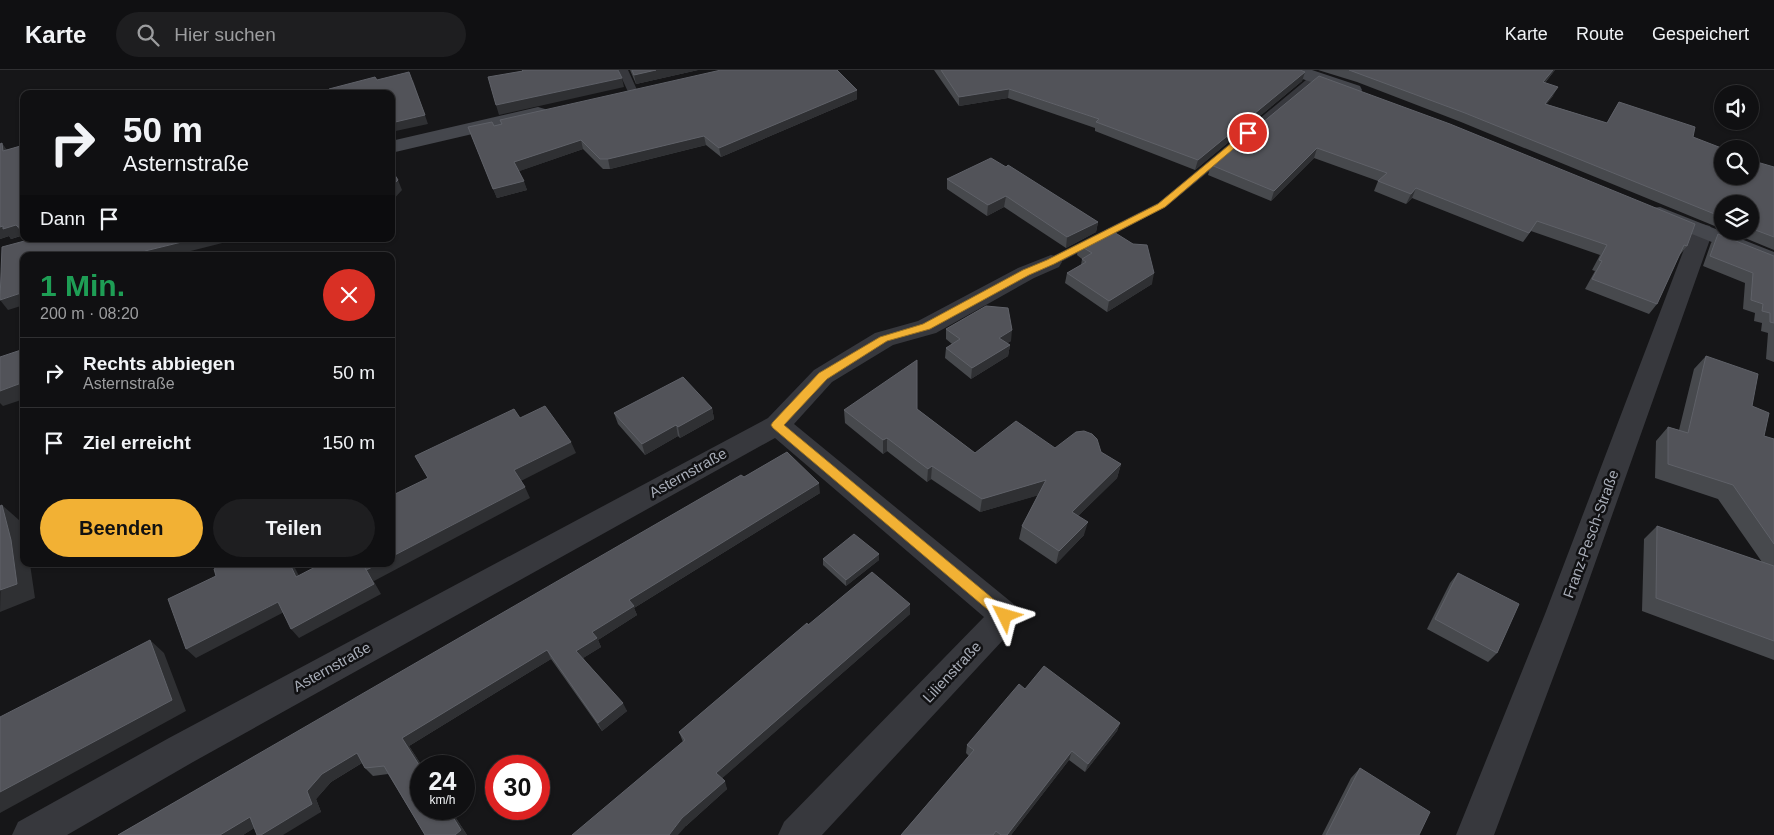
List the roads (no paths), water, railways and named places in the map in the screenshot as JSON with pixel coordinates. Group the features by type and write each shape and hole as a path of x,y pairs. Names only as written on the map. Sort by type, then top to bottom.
{"main road":[{"path":"1294,70 1375,98"},
{"path":"395,146 559,108"},
{"path":"1646,208 1774,260"}],"street":[{"name":"Franz-Pesch-Straße","path":"1475,835 1565,605 1702,231"},
{"name":"Asternstraße","path":"32,835 182,750 777,425 823,376 884,339 926,327 1050,262"},
{"name":"Lilienstraße","path":"777,425 1005,616 797,835"}],"lane":[{"path":"622,70 632,92"},
{"name":"Asternstraße","path":"1050,262 1162,206 1316,77"}]}
